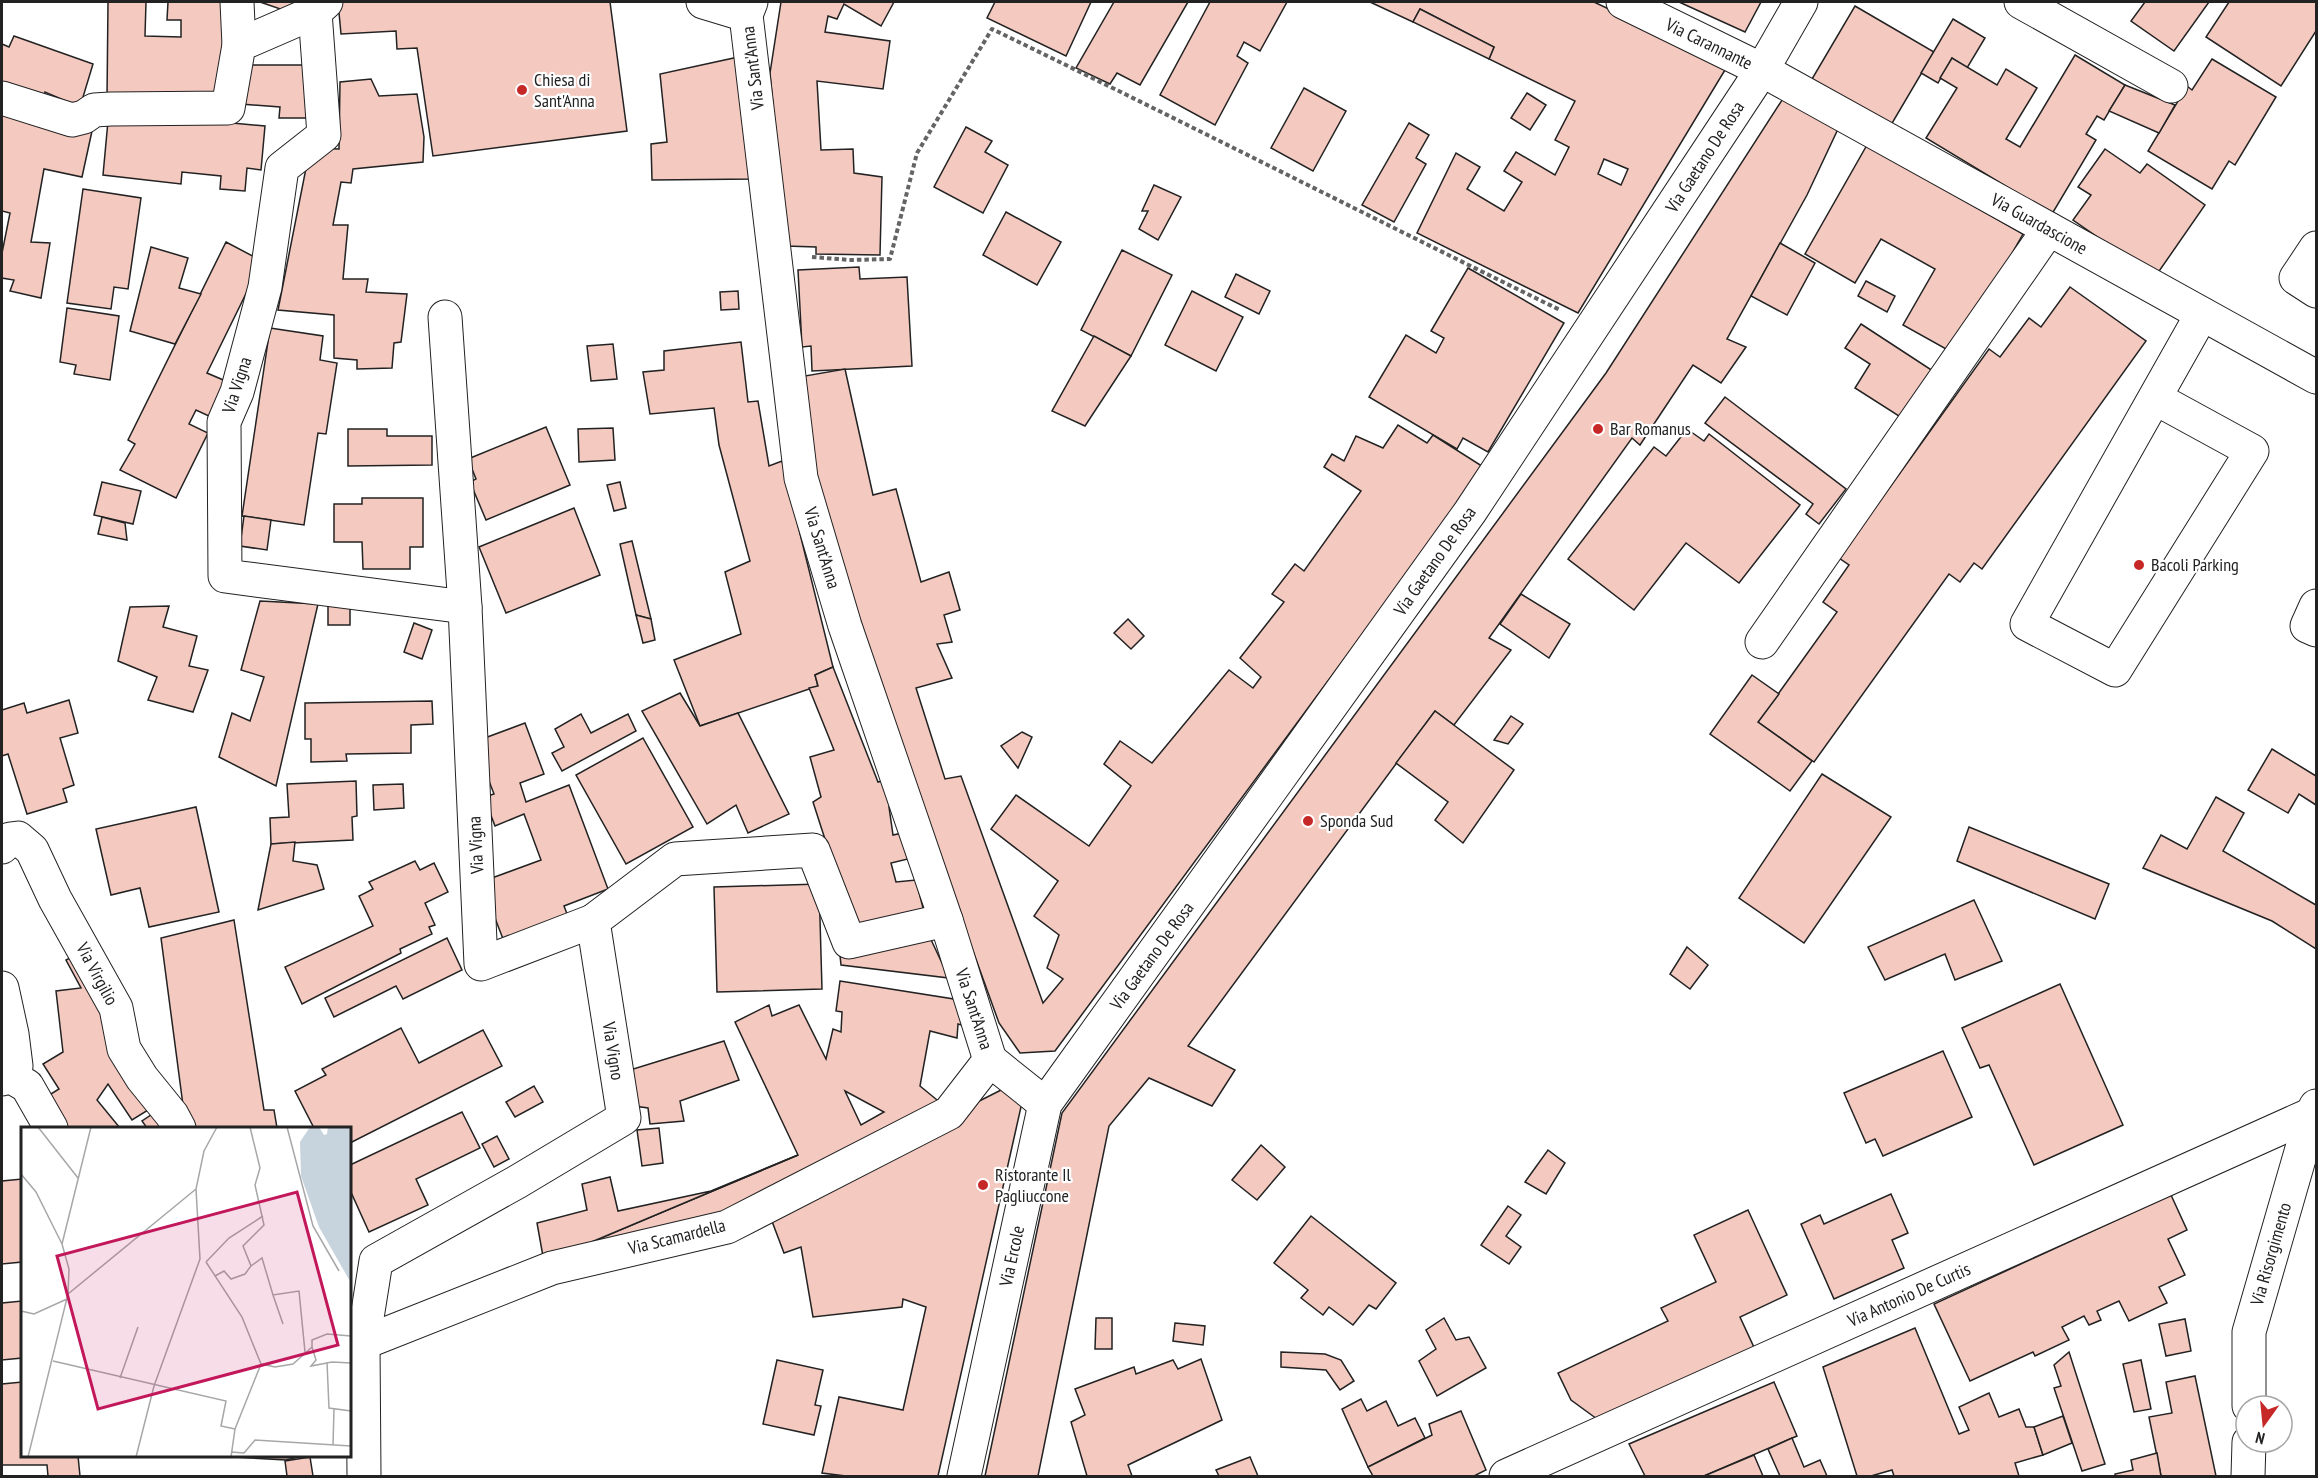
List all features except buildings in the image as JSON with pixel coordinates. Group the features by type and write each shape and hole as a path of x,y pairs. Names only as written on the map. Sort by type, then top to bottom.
{"street":[{"path":"2,98 72,120 84,117 94,110 228,108 239,45 237,2"},
{"path":"703,2 749,8"},
{"name":"Via Carannante","path":"1623,2 1762,70"},
{"name":"Via Gaetano De Rosa","path":"1045,1104 1470,512 1762,70 1801,2"},
{"path":"2021,2 2171,86"},
{"path":"239,45 321,7"},
{"name":"Via Vigna","path":"321,7 324,135 282,168 265,287 237,393 224,422 225,576 465,607"},
{"name":"Via Sant'Anna","path":"749,8 801,478 845,626 946,920 990,1060"},
{"name":"Via Guardascione","path":"1762,70 2316,377"},
{"path":"1762,642 2049,229"},
{"path":"2316,248 2296,278 2316,291"},
{"path":"2155,398 2252,452 2115,670 2027,624 2202,314"},
{"name":"Via Vigna","path":"445,316 465,607 481,964 593,921"},
{"path":"2316,606 2307,626 2316,630"},
{"name":"Via Virgilio","path":"2,847 10,839 18,838 32,850 55,898 116,1008 124,1049 142,1078 172,1115 178,1127"},
{"path":"593,921 675,859 813,850 849,942 946,920"},
{"name":"Via Vigno","path":"364,1476 363,1257 517,1182 624,1118 593,921"},
{"path":"2,988 16,1066 5,1077 27,1086 50,1127"},
{"path":"990,1060 1045,1104"},
{"name":"Via Scamardella","path":"363,1342 552,1268 727,1227 949,1113 990,1060"},
{"name":"Via Ercole","path":"964,1476 1045,1104"},
{"name":"Via Risorgimento","path":"2249,1394 2249,1332 2314,1110"},
{"name":"Via Antonio De Curtis","path":"1506,1476 2314,1110"},
{"path":"2248,1454 2248,1476"}],"path":[{"path":"775,253 851,260 890,259 917,153 992,29 1213,136 1318,191 1593,327"}],"place":[{"name":"Chiesa di Sant'Anna","path":"522,90"},
{"name":"Bar Romanus","path":"1598,429"},
{"name":"Bacoli Parking","path":"2139,565"},
{"name":"Sponda Sud","path":"1308,821"},
{"name":"Ristorante Il Pagliuccone","path":"983,1185"}]}
